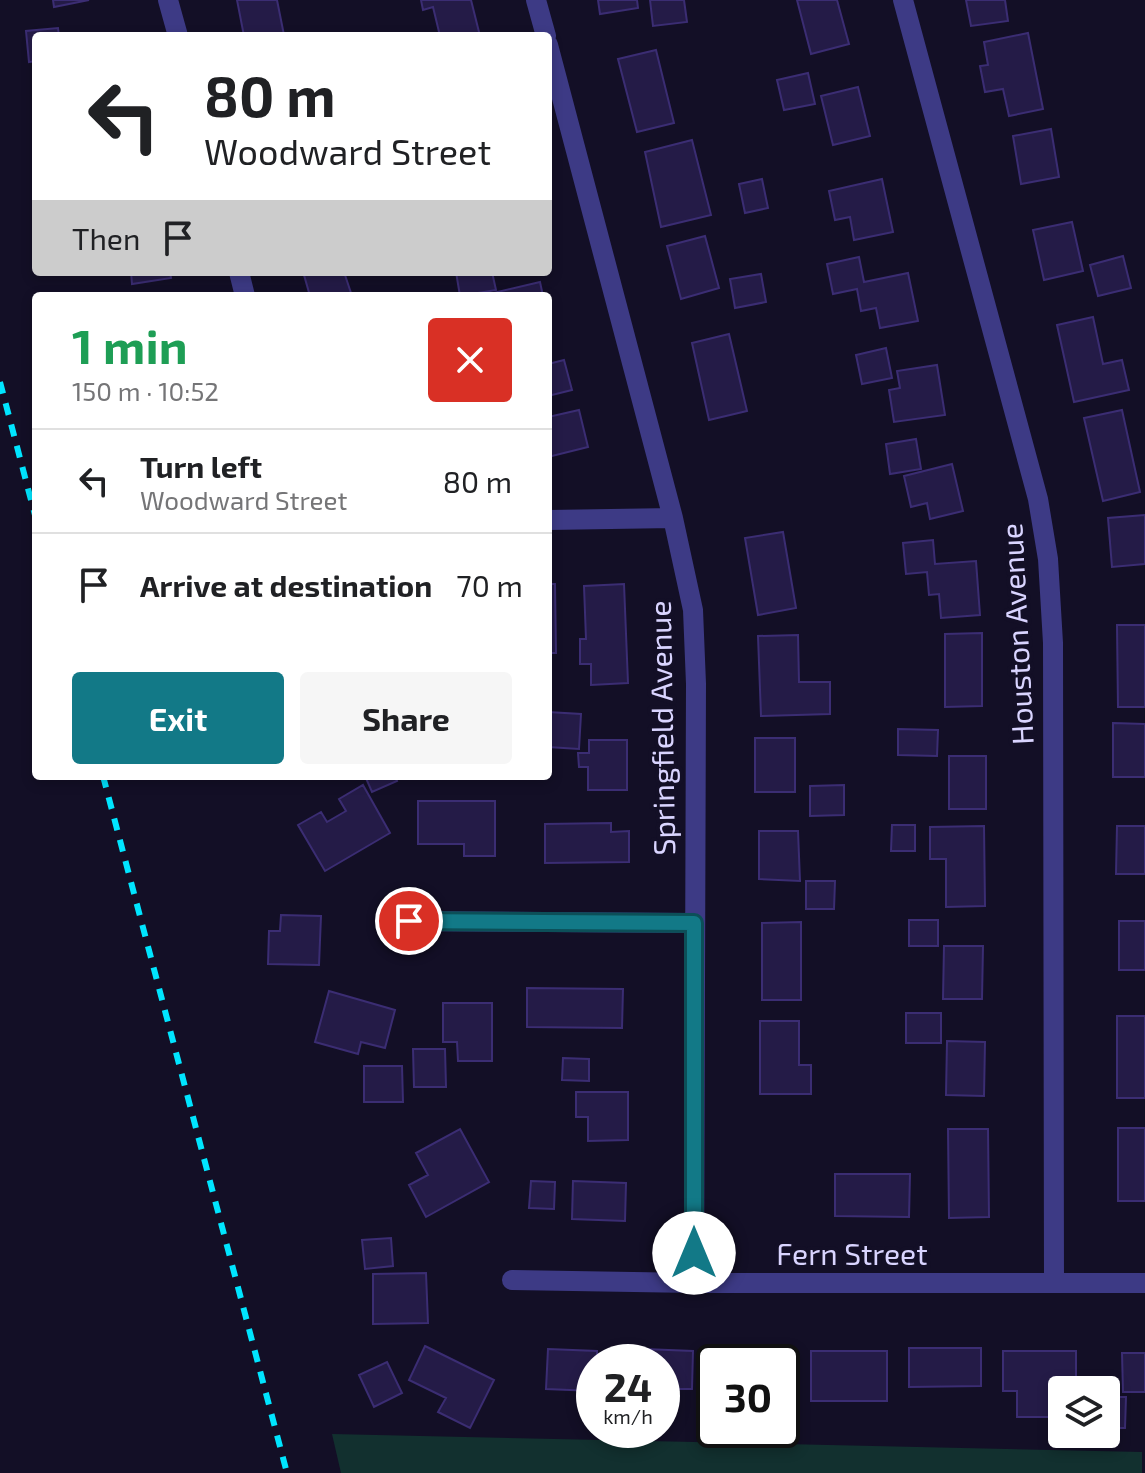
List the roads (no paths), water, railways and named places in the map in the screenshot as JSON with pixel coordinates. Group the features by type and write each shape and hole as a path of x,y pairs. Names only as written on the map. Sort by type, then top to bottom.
{"street":[{"path":"168,0 177,32"},
{"path":"536,0 545,32"},
{"name":"Houston Avenue","path":"903,0 1038,499 1048,559 1053,643 1054,1282"},
{"name":"Springfield Avenue","path":"552,60 673,518 693,610 696,684 694,1283"},
{"path":"552,520 673,518"},
{"path":"409,921 694,923"},
{"name":"Fern Street","path":"512,1280 1145,1283"}],"railway":[{"path":"0,382 32,504"},
{"path":"104,780 287,1473"}]}
